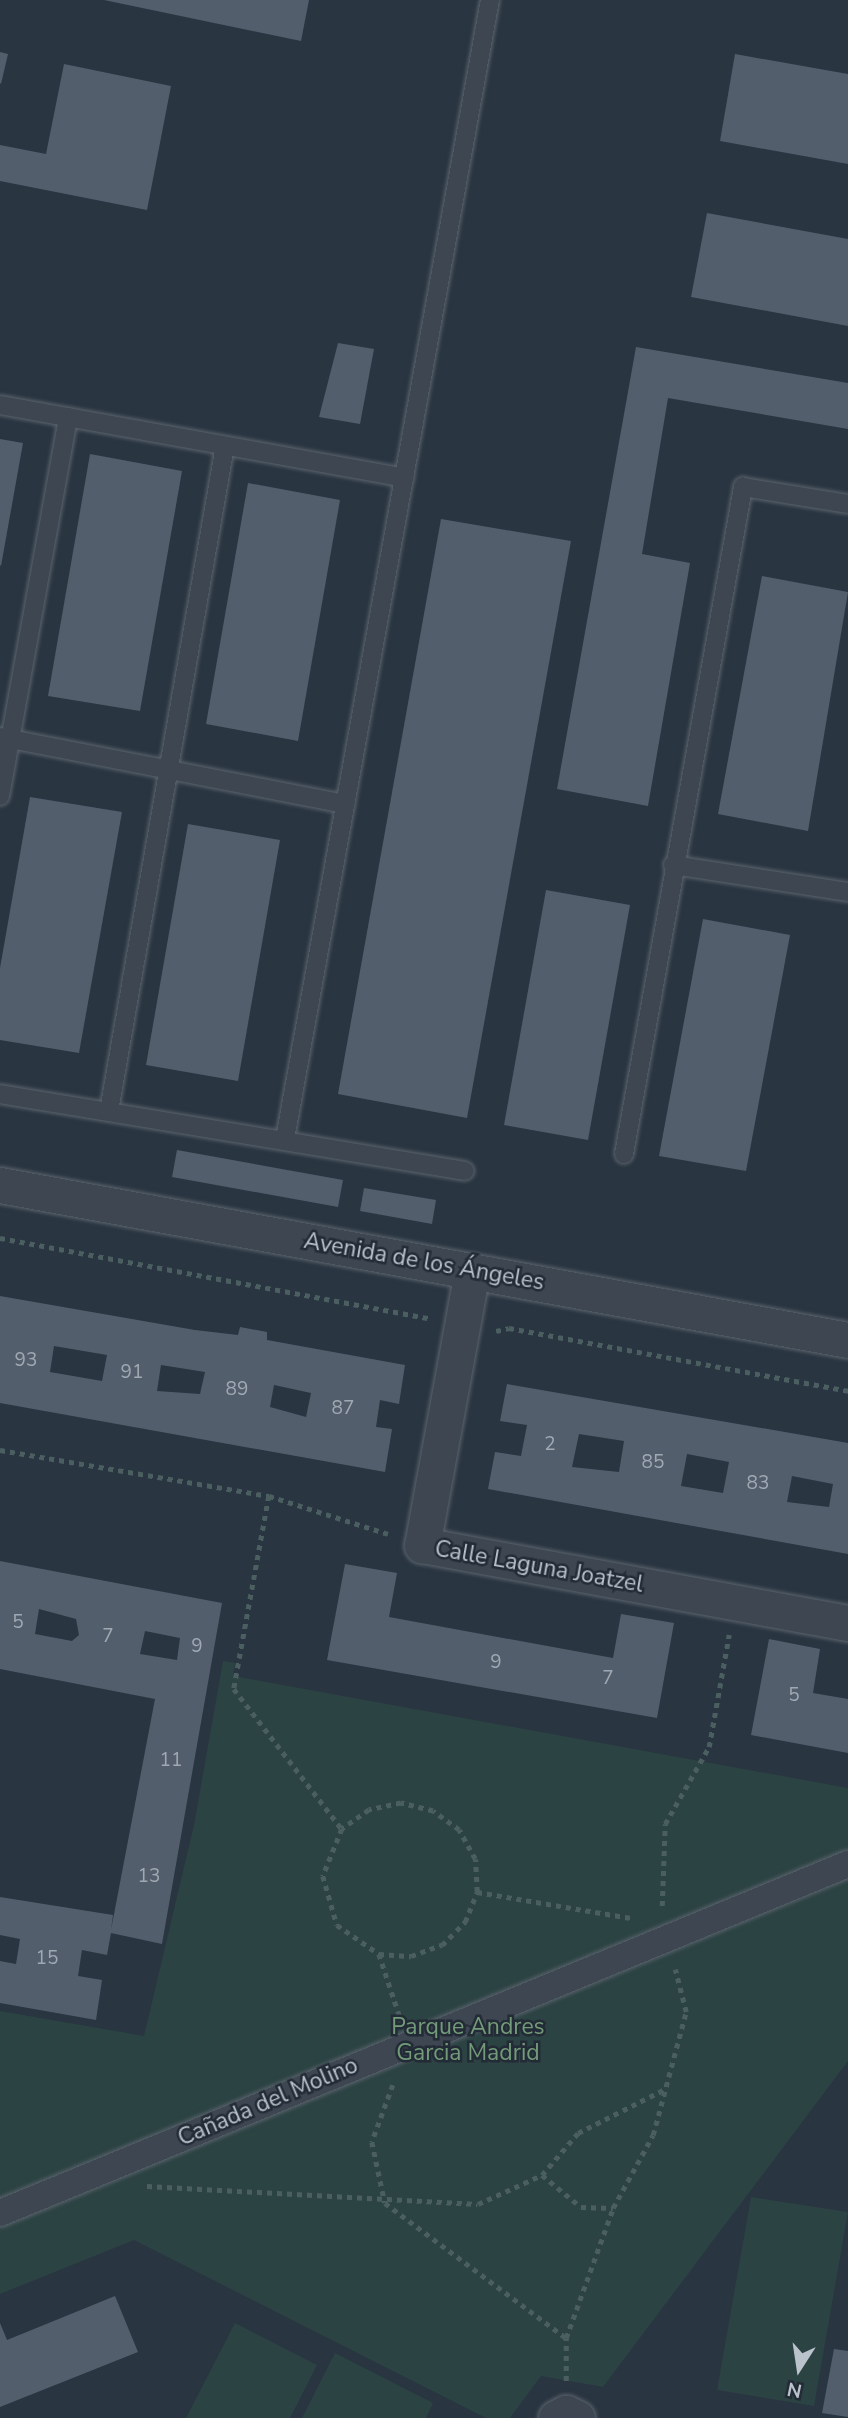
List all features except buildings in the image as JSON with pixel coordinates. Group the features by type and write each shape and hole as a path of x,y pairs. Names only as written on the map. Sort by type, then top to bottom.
{"street":[{"name":"Avenida de los Ángeles","path":"0,1185 848,1340"},
{"name":"Calle Laguna Joatzel","path":"472,1271 422,1545 848,1623"},
{"name":"Cañada del Molino","path":"0,2213 408,2043 664,1929 848,1864"}],"lane":[{"path":"285,1139 490,0"},
{"path":"0,405 404,478"},
{"path":"0,796 5,738 68,417"},
{"path":"109,1111 225,446"},
{"path":"624,1154 673,865 743,487 848,504"},
{"path":"5,738 346,804"},
{"path":"673,865 848,892"},
{"path":"0,1094 466,1171"}],"path":[{"path":"0,1238 463,1325 848,1391"},
{"path":"0,1450 269,1496 422,1545"},
{"path":"269,1496 234,1689 342,1829"},
{"path":"567,2416 566,2338 613,2208 653,2135 686,2012 664,1929 665,1824 709,1747 735,1603"},
{"path":"390,1805 433,1811 459,1830 475,1859 477,1892 465,1922 442,1945 411,1956 379,1954 337,1925 323,1876 342,1829 369,1810 390,1805"},
{"path":"477,1892 664,1929"},
{"path":"379,1954 408,2043 372,2142 385,2203 566,2338"},
{"path":"96,2174 172,2192 385,2203 478,2204 542,2175 578,2133 665,2090"},
{"path":"542,2175 581,2207 613,2208"}],"green space":[{"name":"Parque Andres Garcia Madrid","path":"223,1661 235,1663 233,1676 848,1788 848,2061 603,2387 541,2376 510,2418 486,2418 134,2240 0,2294 0,2011 144,2036 194,1825"},
{"path":"751,2197 848,2212 814,2406 717,2390"},
{"path":"235,2323 317,2365 290,2418 186,2418"},
{"path":"335,2353 433,2403 426,2418 302,2418"}]}
